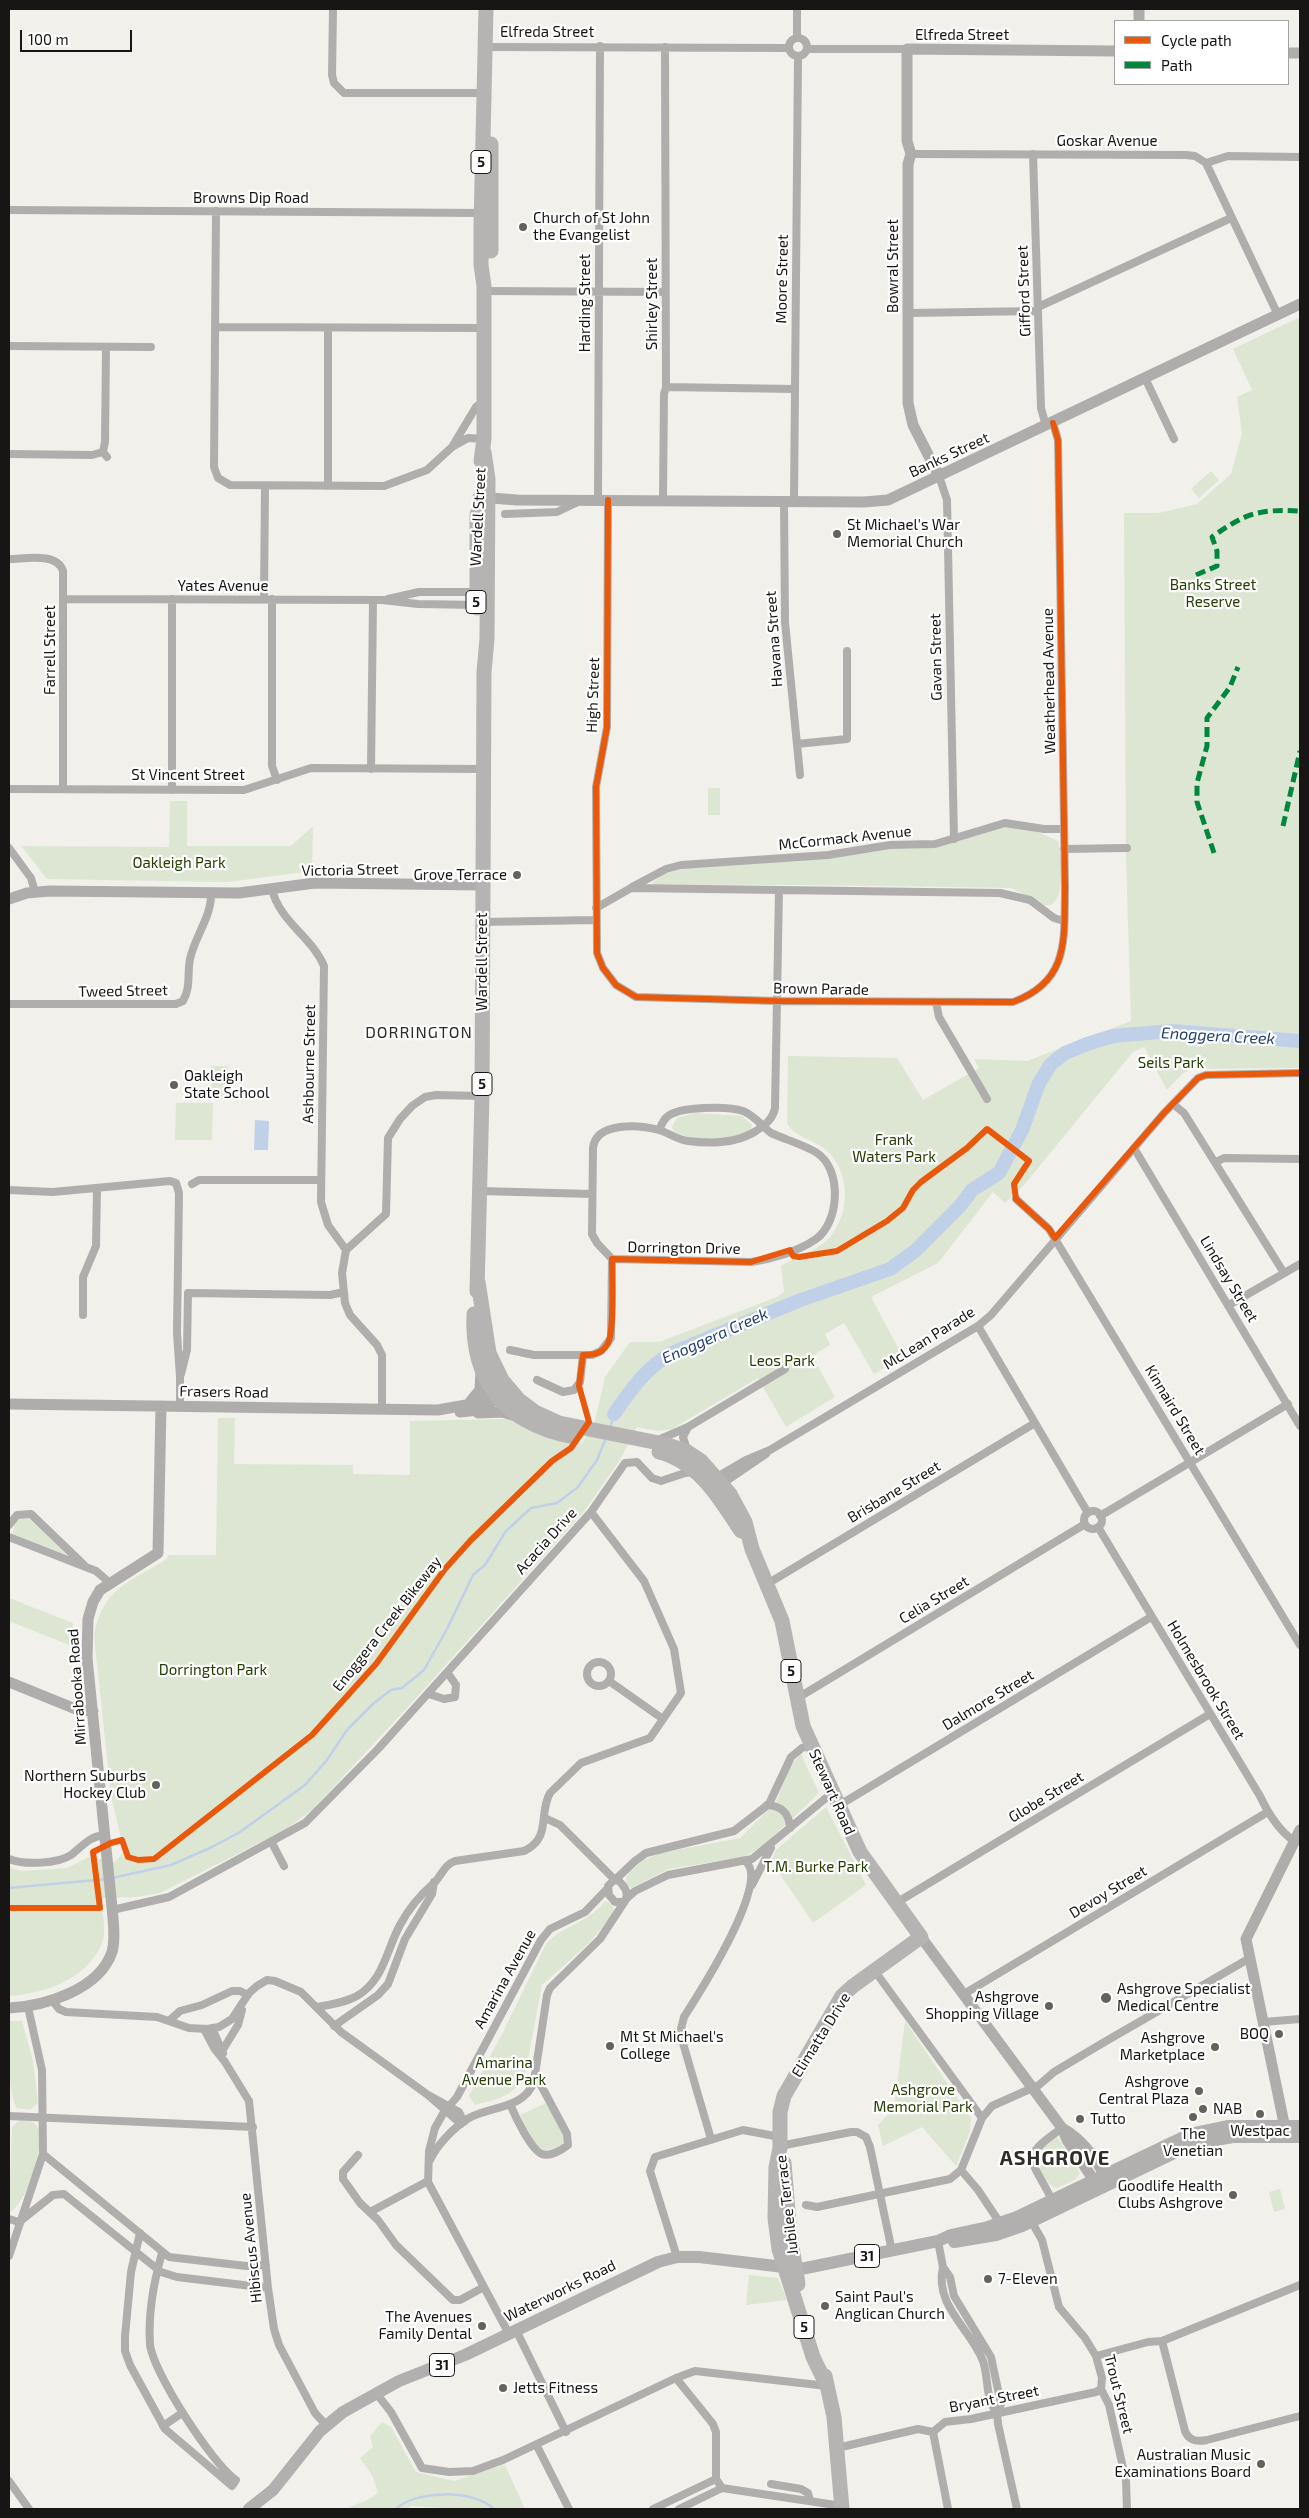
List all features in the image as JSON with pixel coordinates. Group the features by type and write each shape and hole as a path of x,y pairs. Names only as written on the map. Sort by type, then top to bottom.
{"highway":[{"name":"Wardell Street","path":"486,9 485,110 491,142 487,214 481,265 484,289 484,445 487,465 482,500 481,598 478,639 484,672 484,769 482,1096 478,1282 474,1331 481,1368 500,1393"},
{"name":"Wardell Street","path":"478,1282 489,1353 500,1393"},
{"name":"Stewart Road","path":"500,1393 522,1419 546,1430 577,1432 633,1443 666,1454 685,1463 717,1483"},
{"name":"Stewart Road","path":"500,1393 519,1400 544,1416 577,1432"},
{"name":"Stewart Road","path":"633,1443 653,1442 691,1454 717,1483 752,1549 785,1631 801,1720 835,1799 860,1852 921,1937"},
{"name":"Elimatta Drive","path":"780,2144 782,2104 794,2076 842,1996 874,1970 921,1937"},
{"name":"Jubilee Terrace","path":"780,2144 785,2167 789,2268 833,2407 843,2508"}],"main road":[{"name":"Waterworks Road","path":"249,2509 272,2490 326,2425 343,2412 408,2377 457,2359 649,2266 677,2257 699,2257 789,2268 826,2265 892,2251 1029,2217 1052,2200 1204,2142 1286,2131 1300,2126"},
{"name":"Waterworks Road","path":"1286,2131 1300,2137"},
{"name":"Waterworks Road","path":"938,2241 952,2243 985,2237 1102,2182"}],"street":[{"path":"333,9 332,75 334,83 344,93 485,93"},
{"path":"797,9 797,38"},
{"path":"797,38 805,40 808,48 805,54 798,56 792,55 789,48 792,40 797,38"},
{"name":"Harding Street","path":"600,46 599,292 603,500"},
{"name":"Elfreda Street","path":"485,47 789,48"},
{"name":"Shirley Street","path":"663,500 664,394 666,387 665,47"},
{"name":"Elfreda Street","path":"808,48 1114,51"},
{"name":"Bowral Street","path":"907,49 907,141 911,154 908,164 910,414 939,476"},
{"name":"Moore Street","path":"789,501 794,389 798,56"},
{"name":"Goskar Avenue","path":"911,154 1186,155 1195,156 1206,163"},
{"name":"Gifford Street","path":"1033,154 1041,408 1049,424"},
{"path":"1278,315 1206,163 1228,156 1300,157"},
{"name":"Browns Dip Road","path":"9,210 487,214"},
{"path":"216,211 214,467 220,480 230,485 388,485 427,470 452,446 476,407 484,400"},
{"path":"908,313 1038,309 1231,218"},
{"path":"484,289 665,292"},
{"name":"Banks Street","path":"482,500 883,501 1300,304"},
{"path":"215,327 484,328"},
{"path":"328,328 328,486"},
{"path":"9,346 151,347"},
{"path":"9,454 105,455 106,347"},
{"path":"1145,378 1174,439"},
{"path":"666,387 794,389"},
{"name":"Weatherhead Avenue","path":"1049,424 1058,440 1064,829 1063,940"},
{"path":"452,446 468,438 484,445"},
{"name":"Gavan Street","path":"939,476 947,500 954,839"},
{"path":"265,486 272,760 277,780"},
{"name":"Banks Street","path":"505,514 557,512 581,500"},
{"name":"High Street","path":"596,920 596,787 607,727 603,500"},
{"name":"Havana Street","path":"789,501 784,622 800,775"},
{"name":"Farrell Street","path":"9,559 50,559 57,562 64,574 63,789"},
{"name":"Yates Avenue","path":"64,598 373,601 412,593 481,598"},
{"name":"Yates Avenue","path":"382,600 418,604 481,598"},
{"path":"172,599 172,790"},
{"path":"372,769 373,601"},
{"path":"797,744 847,739 847,651"},
{"name":"St Vincent Street","path":"9,788 244,790 311,768 484,769"},
{"name":"McCormack Avenue","path":"596,908 664,870 681,865 828,855 890,845 935,844 1006,823 1044,829 1064,829"},
{"path":"9,848 31,878 35,892"},
{"path":"1064,849 1127,848"},
{"name":"Victoria Street","path":"9,899 35,892 238,893 315,883 483,885"},
{"path":"630,888 1003,893 1030,900 1054,918 1064,920"},
{"name":"Ashbourne Street","path":"272,890 277,907 319,955 324,966 320,1202 328,1225 346,1250"},
{"path":"763,1126 773,1115 776,1108 779,890"},
{"name":"Tweed Street","path":"9,1004 176,1004 183,1001 189,987 191,957 210,908 211,893"},
{"path":"482,922 596,920"},
{"name":"Brown Parade","path":"596,920 597,953 602,968 616,985 636,998 1013,1002 1033,994 1055,971 1063,940"},
{"path":"936,1002 939,1017 987,1099"},
{"name":"McLean Parade","path":"717,1483 746,1460 770,1450 978,1326 991,1315 1055,1238 1192,1082 1206,1075 1300,1073"},
{"path":"382,1409 382,1354 377,1345 350,1315 344,1292 342,1273 346,1250 386,1214 388,1138 400,1119 412,1106 425,1097 436,1095 482,1096"},
{"path":"1172,1104 1184,1113 1284,1273"},
{"name":"Dorrington Drive","path":"612,1259 751,1262 765,1260 818,1238 832,1216 835,1197 834,1180 818,1153 786,1141 749,1114 741,1111 688,1109 668,1116 659,1130"},
{"name":"Dorrington Drive","path":"583,1355 601,1352 611,1338 612,1259 594,1239 592,1194 593,1148 600,1134 616,1128 659,1130 687,1141 728,1141 743,1138 763,1126"},
{"name":"Lindsay Street","path":"1134,1148 1300,1426"},
{"path":"1216,1162 1224,1158 1300,1159"},
{"path":"192,1184 199,1180 320,1180"},
{"path":"9,1190 53,1192 172,1181 177,1185 177,1352 180,1377 180,1406"},
{"path":"83,1315 83,1277 96,1246 96,1188"},
{"path":"480,1191 592,1194"},
{"name":"Kinnaird Street","path":"1016,1199 1049,1229 1055,1238 1300,1644"},
{"path":"1229,1305 1300,1264"},
{"path":"180,1377 187,1350 188,1293 330,1295 344,1292"},
{"path":"978,1326 1088,1513"},
{"path":"510,1350 534,1355 583,1355 580,1382 573,1390 562,1391 537,1380"},
{"name":"Frasers Road","path":"462,1410 477,1396 481,1384 481,1368"},
{"path":"653,1442 688,1427 785,1369"},
{"name":"Frasers Road","path":"9,1404 462,1410 482,1408 500,1393"},
{"path":"1100,1516 1288,1404"},
{"name":"Mirrabooka Road","path":"9,2008 28,2007 81,1987 106,1965 112,1951 111,1898 87,1658 88,1619 93,1602 100,1590 154,1557 160,1547 161,1406"},
{"path":"462,1410 504,1412 522,1419"},
{"name":"Brisbane Street","path":"767,1584 1035,1424"},
{"path":"688,1427 683,1438 691,1454"},
{"path":"666,1454 674,1469 670,1479"},
{"name":"Acacia Drive","path":"112,1910 169,1897 305,1823 429,1694 591,1512 623,1466 629,1462 639,1463 656,1480 670,1479"},
{"path":"670,1479 685,1473 697,1472"},
{"path":"316,2008 356,1997 372,1984 382,1970 401,1924 424,1890 434,1882 450,1863 524,1851 532,1848 539,1840 545,1818 547,1799 550,1793 581,1763 648,1739 664,1719 680,1693 674,1649 644,1581 591,1512"},
{"path":"1094,1512 1100,1516 1101,1522 1098,1527 1091,1529 1085,1524 1085,1517 1088,1513 1094,1512"},
{"path":"9,1525 17,1515 31,1514 88,1568"},
{"name":"Celia Street","path":"796,1699 1085,1524"},
{"name":"Holmesbrook Street","path":"1098,1527 1260,1796 1266,1813 1275,1821 1284,1835 1294,1842"},
{"path":"9,1537 88,1568 100,1574 110,1583"},
{"name":"Dalmore Street","path":"835,1799 1151,1617"},
{"path":"429,1694 444,1699 455,1696 456,1685 447,1672"},
{"path":"609,1681 664,1719"},
{"path":"9,1682 78,1710 93,1711"},
{"name":"Globe Street","path":"896,1903 1210,1714"},
{"name":"Amarina Avenue","path":"428,2181 432,2135 447,2109 458,2096 513,1989 550,1929 585,1912 608,1888 610,1883 644,1854 730,1834 768,1805 791,1758 800,1750 811,1745"},
{"path":"608,1888 614,1901 621,1903 638,1890 668,1875 746,1862 758,1856 790,1828 835,1799"},
{"path":"768,1805 784,1810 789,1818 790,1828"},
{"name":"Devoy Street","path":"964,1994 1266,1813"},
{"path":"428,2164 436,2149 462,2123 473,2116 510,2104 528,2093 535,2074 547,1995 550,1988 600,1939 626,1900 625,1888 560,1825 545,1818"},
{"path":"1286,2131 1246,1939 1300,1830"},
{"path":"9,1859 25,1864 62,1859 72,1854 90,1838 104,1835"},
{"path":"272,1842 284,1866"},
{"path":"711,2139 686,2056 680,2033 681,2025 684,2017 725,1952 750,1886 774,1843"},
{"path":"746,1862 752,1872 750,1886"},
{"path":"334,2026 378,1995 388,1984 405,1939 432,1894 434,1882"},
{"name":"Stewart Road","path":"921,1937 1062,2128 1067,2140 1102,2182"},
{"path":"806,2205 817,2207 950,2179 961,2170 982,2118 992,2106 1032,2087 1101,2044 1250,1958"},
{"path":"874,1970 982,2118"},
{"path":"51,1999 59,2009 66,2012 150,2016 170,2020 186,2027 208,2029 232,2019 246,1998 263,1982 273,1980 300,1992 334,2026 428,2096 447,2109 461,2114 462,2123"},
{"path":"170,2020 180,2011 202,2005 232,1991 240,1991 246,1998"},
{"path":"222,2051 238,2025 246,1998"},
{"path":"9,2256 19,2222 44,2154 42,2070 28,2007"},
{"path":"1263,2022 1300,2019"},
{"name":"Hibiscus Avenue","path":"208,2029 222,2051 225,2062"},
{"name":"Hibiscus Avenue","path":"208,2029 214,2048 249,2101 268,2288 279,2345 313,2409 326,2425"},
{"path":"510,2104 532,2144 539,2152 550,2154 568,2145 567,2134 535,2074"},
{"path":"9,2116 253,2127"},
{"path":"1052,2200 1036,2171 1033,2156 1037,2146 1062,2128"},
{"path":"677,2257 650,2171 651,2164 655,2157 746,2130 780,2144 851,2132 861,2133 869,2142 892,2251"},
{"path":"44,2154 162,2252 181,2260 266,2266"},
{"path":"358,2155 343,2171 342,2177 360,2203 370,2212 403,2253 450,2298 460,2300 484,2288"},
{"path":"961,2170 978,2190 1000,2223"},
{"path":"370,2212 428,2181 484,2288 512,2332 566,2432"},
{"path":"19,2222 53,2196 63,2194 157,2270 177,2277 268,2288"},
{"name":"Trout Street","path":"1029,2217 1042,2240 1059,2307 1085,2338 1096,2356 1102,2378 1101,2388 1109,2405 1126,2481 1127,2509"},
{"path":"9,2219 19,2222"},
{"path":"140,2234 131,2272 125,2351 130,2365 162,2426 213,2472 232,2486 236,2480 182,2413 150,2346 157,2270 162,2252"},
{"path":"938,2241 943,2267 950,2277 954,2296 991,2358 1001,2404 997,2414 1017,2509"},
{"path":"1096,2356 1148,2342 1162,2341 1300,2285"},
{"path":"1162,2341 1185,2431 1192,2440 1199,2442 1300,2416"},
{"path":"376,2393 391,2412 422,2468 473,2471 537,2446 676,2378 695,2372 827,2386"},
{"path":"676,2378 713,2424 716,2432 716,2478 722,2488"},
{"name":"Bryant Street","path":"933,2432 945,2422 997,2414 1096,2392 1101,2388"},
{"path":"162,2426 182,2413"},
{"path":"837,2448 918,2429 933,2432 948,2509"},
{"path":"537,2446 569,2509"},
{"path":"213,2472 218,2466 218,2460"},
{"path":"653,2509 716,2478"},
{"path":"9,2481 29,2509"},
{"path":"771,2484 801,2489 808,2493 810,2501"},
{"path":"679,2509 722,2488 810,2501 843,2508"}],"green space":[{"path":"1300,317 1300,1068 1192,1069 1183,1073 1167,1090 1144,1047 1133,1052 1024,1185 1005,1203 993,1192 938,1263 871,1297 903,1357 874,1374 844,1323 825,1334 830,1345 812,1356 835,1397 786,1427 758,1378 672,1429 658,1431 637,1427 620,1460 585,1510 417,1697 313,1809 285,1830 160,1893 137,1897 102,1898 104,1936 97,1953 88,1965 65,1982 37,1992 9,1996 9,1868 24,1871 67,1868 89,1857 115,1862 124,1851 111,1796 94,1636 103,1608 110,1597 128,1582 165,1560 169,1555 216,1555 218,1418 235,1418 234,1464 353,1465 353,1474 410,1475 410,1421 510,1419 536,1434 581,1445 595,1421 605,1377 630,1342 659,1342 777,1297 784,1292 781,1266 825,1242 834,1232 840,1221 844,1208 844,1182 834,1158 825,1149 795,1132 787,1123 788,1056 897,1058 923,1100 979,1068 974,1059 1027,1061 1131,1021 1126,859 1124,513 1159,513 1197,504 1231,474 1242,434 1237,397 1252,390 1233,349"},
{"path":"1211,471 1219,480 1199,498 1191,489"},
{"path":"708,788 720,788 720,815 708,815"},
{"name":"Oakleigh Park","path":"170,801 187,801 187,846 291,846 313,826 312,871 228,882 47,879 21,846 169,847"},
{"path":"1015,826 1035,831 1058,841 1061,857 1061,880 1057,899 1052,904 1041,904 1011,888 655,885 652,883 664,874 690,867 831,858 893,849 937,847 1004,827"},
{"path":"211,1066 228,1066 229,1099 212,1099"},
{"path":"176,1103 213,1103 212,1140 175,1140"},
{"path":"696,1113 742,1116 752,1125 750,1131 742,1134 712,1139 691,1137 674,1131 672,1126 677,1118"},
{"path":"22,1517 32,1520 70,1556 13,1534 14,1524"},
{"path":"9,1598 73,1623 74,1647 9,1621"},
{"path":"801,1754 819,1793 792,1819 786,1807 776,1802 790,1766"},
{"name":"T.M. Burke Park","path":"826,1807 866,1885 813,1923 771,1861 776,1850"},
{"path":"775,1809 784,1814 786,1824 764,1845 744,1857 669,1869 631,1888 626,1884 627,1875 643,1860 661,1853 740,1838 768,1810"},
{"name":"Amarina Avenue Park","path":"605,1901 612,1904 615,1913 589,1943 542,1985 526,2070 522,2079 506,2095 475,2105 469,2096 546,1944 560,1932 591,1915"},
{"path":"9,2021 22,2021 33,2061 38,2103 30,2110 17,2108 14,2101 9,2066"},
{"name":"Ashgrove Memorial Park","path":"905,2021 971,2118 970,2132 956,2166 922,2127 883,2146 878,2125 894,2108"},
{"path":"546,2103 563,2132 564,2140 560,2146 546,2150 536,2145 532,2140 520,2115"},
{"path":"20,2120 30,2121 35,2124 39,2131 40,2142 38,2156 29,2185 16,2207 9,2212 12,2127"},
{"path":"1057,2136 1080,2173 1075,2180 1057,2188 1045,2179 1039,2168 1037,2152"},
{"path":"1280,2189 1285,2209 1274,2212 1269,2192"},
{"path":"749,2275 778,2278 787,2300 746,2305"},
{"path":"382,2422 391,2427 416,2472 454,2481 505,2465 525,2509 457,2509 410,2506 410,2509 346,2509 367,2500 378,2492 372,2475 360,2458 373,2447 370,2436"}],"water":[{"path":"255,1120 269,1121 268,1150 254,1150"}],"waterway":[{"name":"Enoggera Creek","path":"614,1414 646,1373 670,1354 798,1301 890,1269 915,1251 960,1206 972,1190 999,1173 1022,1130 1039,1083 1051,1064 1065,1053 1113,1036 1171,1031 1300,1041"},
{"name":"Enoggera Creek","path":"610,1428 614,1414"},
{"name":"Enoggera Creek","path":"112,1878 171,1865 212,1847 240,1832 305,1785 327,1760 347,1730 374,1703 391,1690 402,1688 424,1670 447,1629 473,1575 485,1565 506,1531 531,1508 557,1503 578,1487 597,1460 606,1438"},
{"name":"Enoggera Creek","path":"9,1888 107,1879"},
{"path":"396,2509 417,2498 445,2494 473,2498 485,2502 494,2509"}],"marked path":[{"path":"1196,575 1217,566 1217,551 1212,537 1224,529 1253,514 1273,511 1300,511"},
{"path":"1214,853 1197,802 1197,783 1207,746 1207,718 1230,687 1238,667"},
{"path":"1283,826 1300,751"}],"cycle path":[{"path":"608,500 607,727 596,787 597,953 603,968 616,985 636,997 777,1001 1013,1002 1032,993 1045,982 1054,970 1060,956 1063,941 1065,887 1058,440 1053,423"},
{"name":"Enoggera Creek Bikeway","path":"9,1908 100,1908 93,1852 122,1840 128,1857 138,1860 154,1859 312,1735 376,1664 445,1569 471,1540 552,1461 571,1448 589,1422 579,1386 583,1355 599,1352 605,1348 610,1339 613,1291 612,1259 751,1262 790,1250 793,1256 799,1257 837,1251 887,1221 903,1208 913,1190 921,1182 967,1148 987,1129 1029,1161 1014,1184 1016,1199 1049,1229 1055,1238 1164,1113 1198,1078 1206,1075 1300,1073"}],"place":[{"name":"Church of St John the Evangelist","path":"523,227"},
{"name":"St Michael's War Memorial Church","path":"837,534"},
{"name":"Grove Terrace","path":"517,875"},
{"name":"Oakleigh State School","path":"174,1085"},
{"name":"Northern Suburbs Hockey Club","path":"156,1785"},
{"name":"Ashgrove Specialist Medical Centre","path":"1106,1998"},
{"name":"Ashgrove Shopping Village","path":"1049,2006"},
{"name":"BOQ","path":"1279,2034"},
{"name":"Mt St Michael's College","path":"610,2046"},
{"name":"Ashgrove Marketplace","path":"1215,2047"},
{"name":"Ashgrove Central Plaza","path":"1199,2091"},
{"name":"NAB","path":"1203,2109"},
{"name":"Westpac","path":"1260,2114"},
{"name":"The Venetian","path":"1193,2117"},
{"name":"Tutto","path":"1080,2119"},
{"name":"Goodlife Health Clubs Ashgrove","path":"1233,2195"},
{"name":"7-Eleven","path":"988,2279"},
{"name":"Saint Paul's Anglican Church","path":"825,2306"},
{"name":"The Avenues Family Dental","path":"482,2326"},
{"name":"Jetts Fitness","path":"503,2388"},
{"name":"Australian Music Examinations Board","path":"1261,2464"}],"district":[{"name":"DORRINGTON","path":"419,1033"},
{"name":"ASHGROVE","path":"1055,2158"}],"park label":[{"name":"Banks Street Reserve","path":"1213,594"},
{"name":"Seils Park","path":"1171,1063"},
{"name":"Frank Waters Park","path":"894,1148"},
{"name":"Leos Park","path":"782,1361"},
{"name":"Dorrington Park","path":"213,1670"}]}
